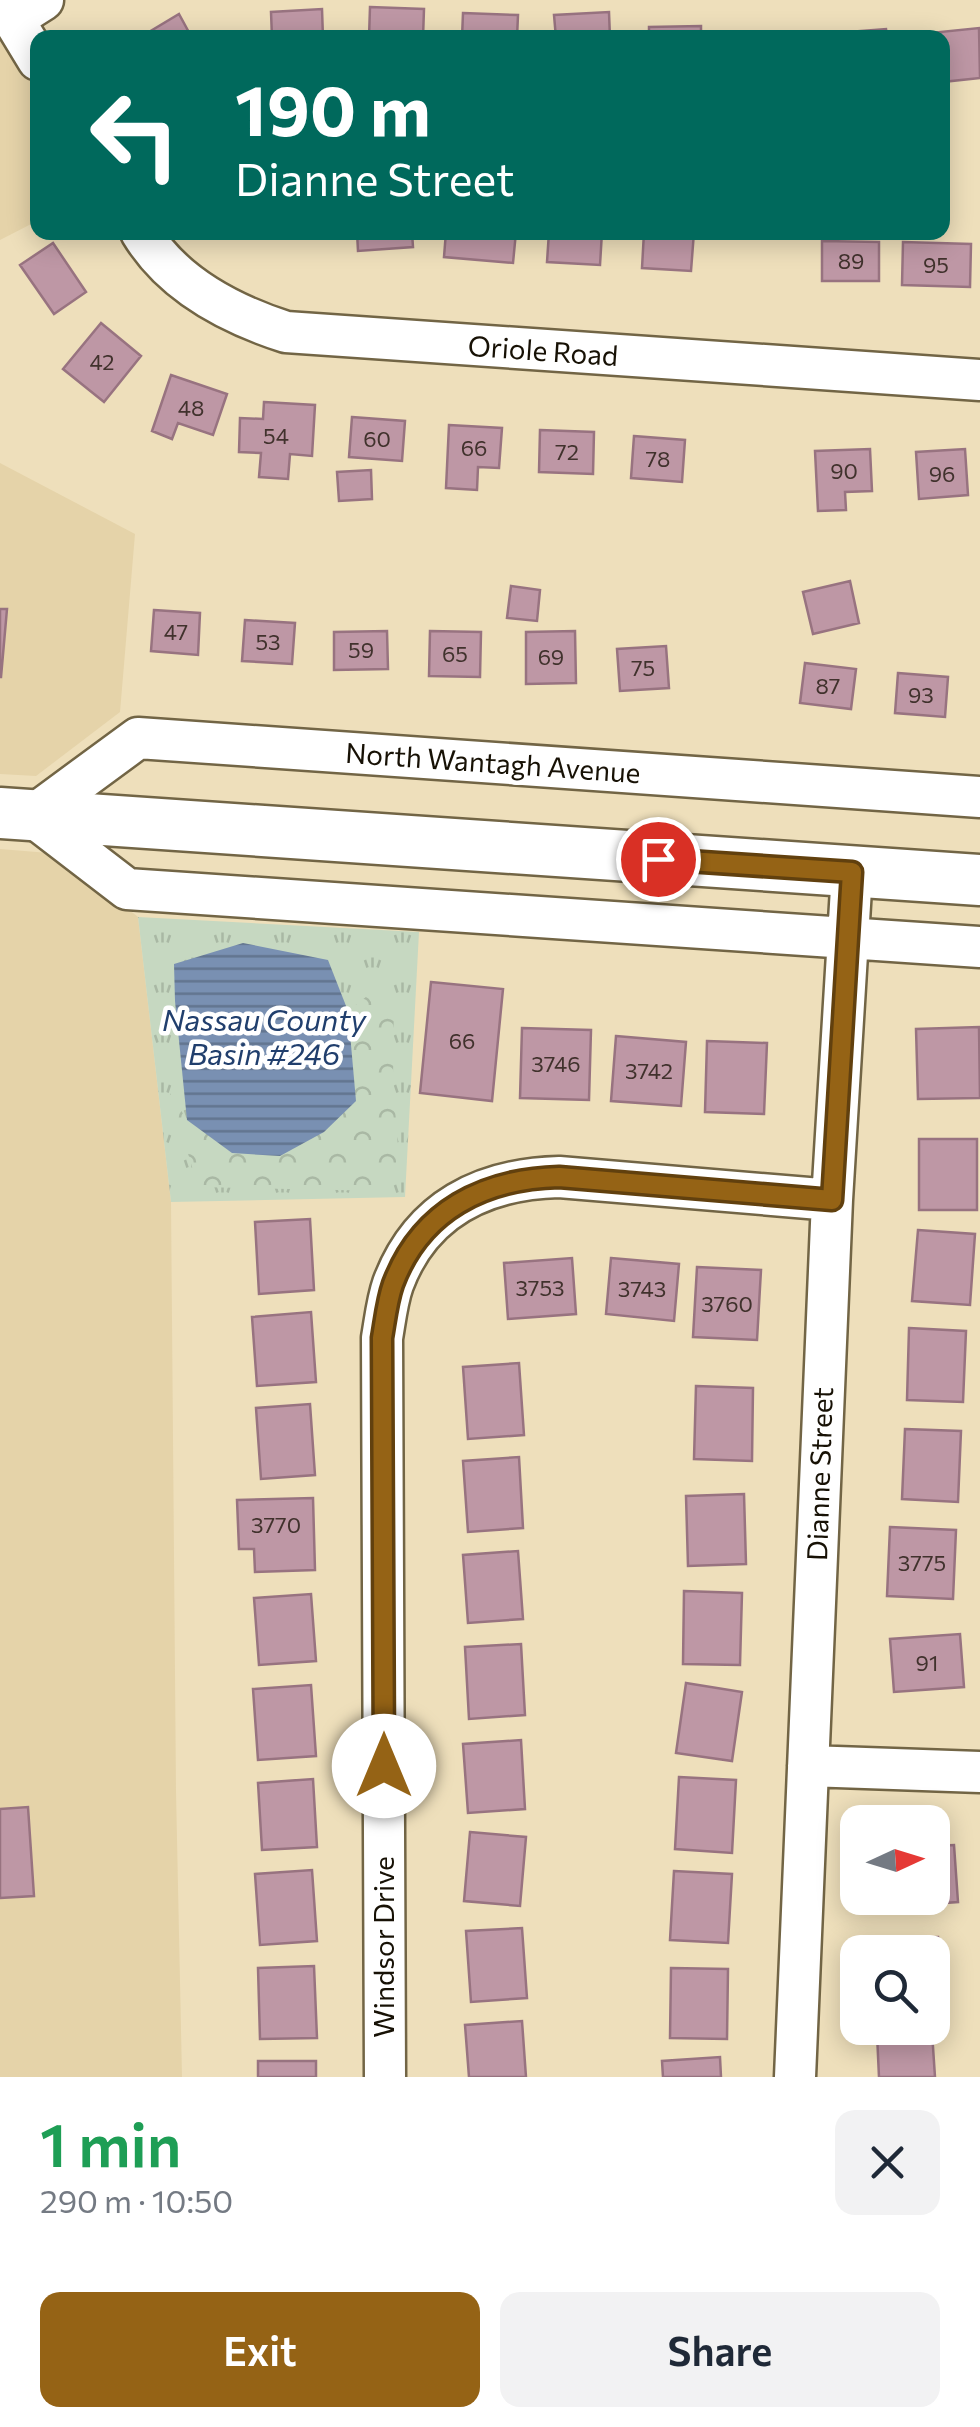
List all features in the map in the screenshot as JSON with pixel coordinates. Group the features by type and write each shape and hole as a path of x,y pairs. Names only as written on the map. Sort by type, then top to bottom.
{"main road":[{"path":"16,814 980,880"}],"street":[{"path":"18,10 30,40"},
{"name":"Oriole Road","path":"148,240 170,267 208,299 251,321 286,332 980,380"},
{"name":"North Wantagh Avenue","path":"16,814 138,738 980,797"},
{"path":"16,814 127,889 980,947"},
{"name":"Dianne Street","path":"795,2077 832,1200 852,872"},
{"name":"Windsor Drive","path":"385,2077 382,1338 392,1285 418,1238 453,1204 497,1184 522,1178 559,1177 832,1200"},
{"path":"808,1766 980,1772"}],"shaded area":[{"path":"0,29 30,78 30,225 0,240"},
{"path":"0,463 135,534 120,712 36,776 0,774"},
{"path":"0,849 61,854 138,917 171,1202 182,2077 0,2077"}],"green space":[{"path":"138,917 419,932 405,1197 171,1202"},
{"path":"380,986 394,991 393,1082 398,1148 394,1178 385,1191 198,1187 170,1093 187,1120 356,1102 348,1011"}],"water":[{"name":"Nassau County Basin #246","path":"243,943 328,960 348,1011 356,1101 324,1132 280,1156 232,1153 187,1120 174,964"}],"building":[{"path":"370,7 424,9 423,30 369,30"},
{"path":"322,9 323,30 272,30 271,12"},
{"path":"609,12 610,30 555,30 554,15"},
{"path":"463,13 518,15 517,30 462,30"},
{"path":"179,14 188,30 152,30"},
{"path":"701,26 701,30 649,30"},
{"path":"979,28 980,78 950,81 950,31"},
{"path":"357,240 413,240 413,247 358,251"},
{"path":"445,240 515,240 513,263 444,257"},
{"path":"548,240 602,240 600,265 547,262"},
{"path":"644,240 693,240 691,271 642,268"},
{"path":"822,241 879,242 879,281 822,281"},
{"path":"903,242 971,244 970,287 902,285"},
{"path":"53,243 86,292 54,314 20,265"},
{"path":"101,323 141,356 104,402 63,369"},
{"path":"171,375 227,394 213,435 178,423 172,439 152,431"},
{"path":"264,402 315,405 312,456 290,454 288,479 259,477 261,453 239,452 240,418 263,419"},
{"path":"352,417 405,421 402,461 349,457"},
{"path":"449,425 502,428 499,468 478,467 477,490 446,488"},
{"path":"540,430 594,432 593,474 539,472"},
{"path":"634,436 685,440 682,482 631,478"},
{"path":"870,449 872,491 845,492 846,510 818,511 815,451"},
{"path":"965,449 968,495 919,499 916,452"},
{"path":"371,470 372,499 339,501 337,472"},
{"path":"850,581 859,623 813,634 803,592"},
{"path":"511,586 540,590 537,621 507,618"},
{"path":"0,609 7,609 1,677 0,677"},
{"path":"154,610 200,613 198,655 151,651"},
{"path":"245,620 295,623 292,664 242,661"},
{"path":"387,631 388,669 334,670 334,632"},
{"path":"430,631 481,632 480,677 429,676"},
{"path":"575,631 576,683 526,684 526,632"},
{"path":"666,646 669,688 620,691 617,649"},
{"path":"805,663 856,669 851,709 800,703"},
{"path":"898,673 948,677 945,717 895,713"},
{"path":"431,982 503,989 492,1101 420,1093"},
{"path":"979,1027 980,1098 918,1099 916,1029"},
{"path":"522,1028 591,1030 589,1100 520,1098"},
{"path":"616,1036 686,1042 681,1106 611,1101"},
{"path":"707,1041 767,1043 764,1114 705,1112"},
{"path":"919,1139 977,1139 977,1210 919,1210"},
{"path":"310,1219 314,1290 259,1294 255,1222"},
{"path":"918,1230 975,1234 970,1305 912,1301"},
{"path":"572,1258 576,1314 508,1319 504,1263"},
{"path":"611,1258 679,1264 674,1321 606,1314"},
{"path":"697,1267 761,1270 757,1340 693,1337"},
{"path":"311,1312 316,1382 257,1386 252,1317"},
{"path":"909,1328 966,1331 963,1402 907,1400"},
{"path":"519,1363 524,1435 468,1439 463,1367"},
{"path":"696,1386 753,1388 752,1461 694,1459"},
{"path":"310,1404 315,1475 261,1479 256,1408"},
{"path":"905,1429 961,1431 958,1502 902,1499"},
{"path":"519,1457 523,1528 468,1532 463,1461"},
{"path":"744,1494 746,1564 688,1566 686,1496"},
{"path":"313,1498 315,1570 255,1572 254,1549 239,1549 237,1500"},
{"path":"890,1527 956,1530 953,1599 887,1596"},
{"path":"518,1551 523,1619 468,1623 463,1555"},
{"path":"684,1591 742,1593 740,1665 683,1664"},
{"path":"311,1594 316,1661 259,1665 254,1598"},
{"path":"960,1634 964,1687 894,1692 890,1639"},
{"path":"521,1644 525,1715 469,1719 465,1647"},
{"path":"686,1683 742,1692 732,1761 676,1753"},
{"path":"311,1685 316,1756 258,1760 253,1689"},
{"path":"521,1740 525,1809 468,1813 463,1744"},
{"path":"679,1777 736,1780 732,1853 675,1849"},
{"path":"313,1779 317,1847 262,1850 258,1783"},
{"path":"28,1807 34,1896 0,1898 0,1809"},
{"path":"470,1832 526,1837 520,1906 464,1901"},
{"path":"950,1845 954,1845 958,1902 950,1903"},
{"path":"312,1870 317,1941 260,1945 255,1874"},
{"path":"674,1871 732,1874 728,1943 670,1940"},
{"path":"522,1928 527,1998 471,2002 466,1931"},
{"path":"314,1966 317,2038 260,2039 258,1968"},
{"path":"671,1968 728,1969 727,2039 670,2038"},
{"path":"522,2021 526,2077 469,2077 465,2025"},
{"path":"878,2045 933,2045 935,2077 879,2077"},
{"path":"720,2057 721,2077 663,2077 662,2061"},
{"path":"258,2061 316,2061 316,2077 258,2077"}],"route":[{"path":"384,1766 382,1338 392,1285 418,1238 453,1204 497,1184 522,1178 559,1177 832,1200 852,872 658,859"}]}
